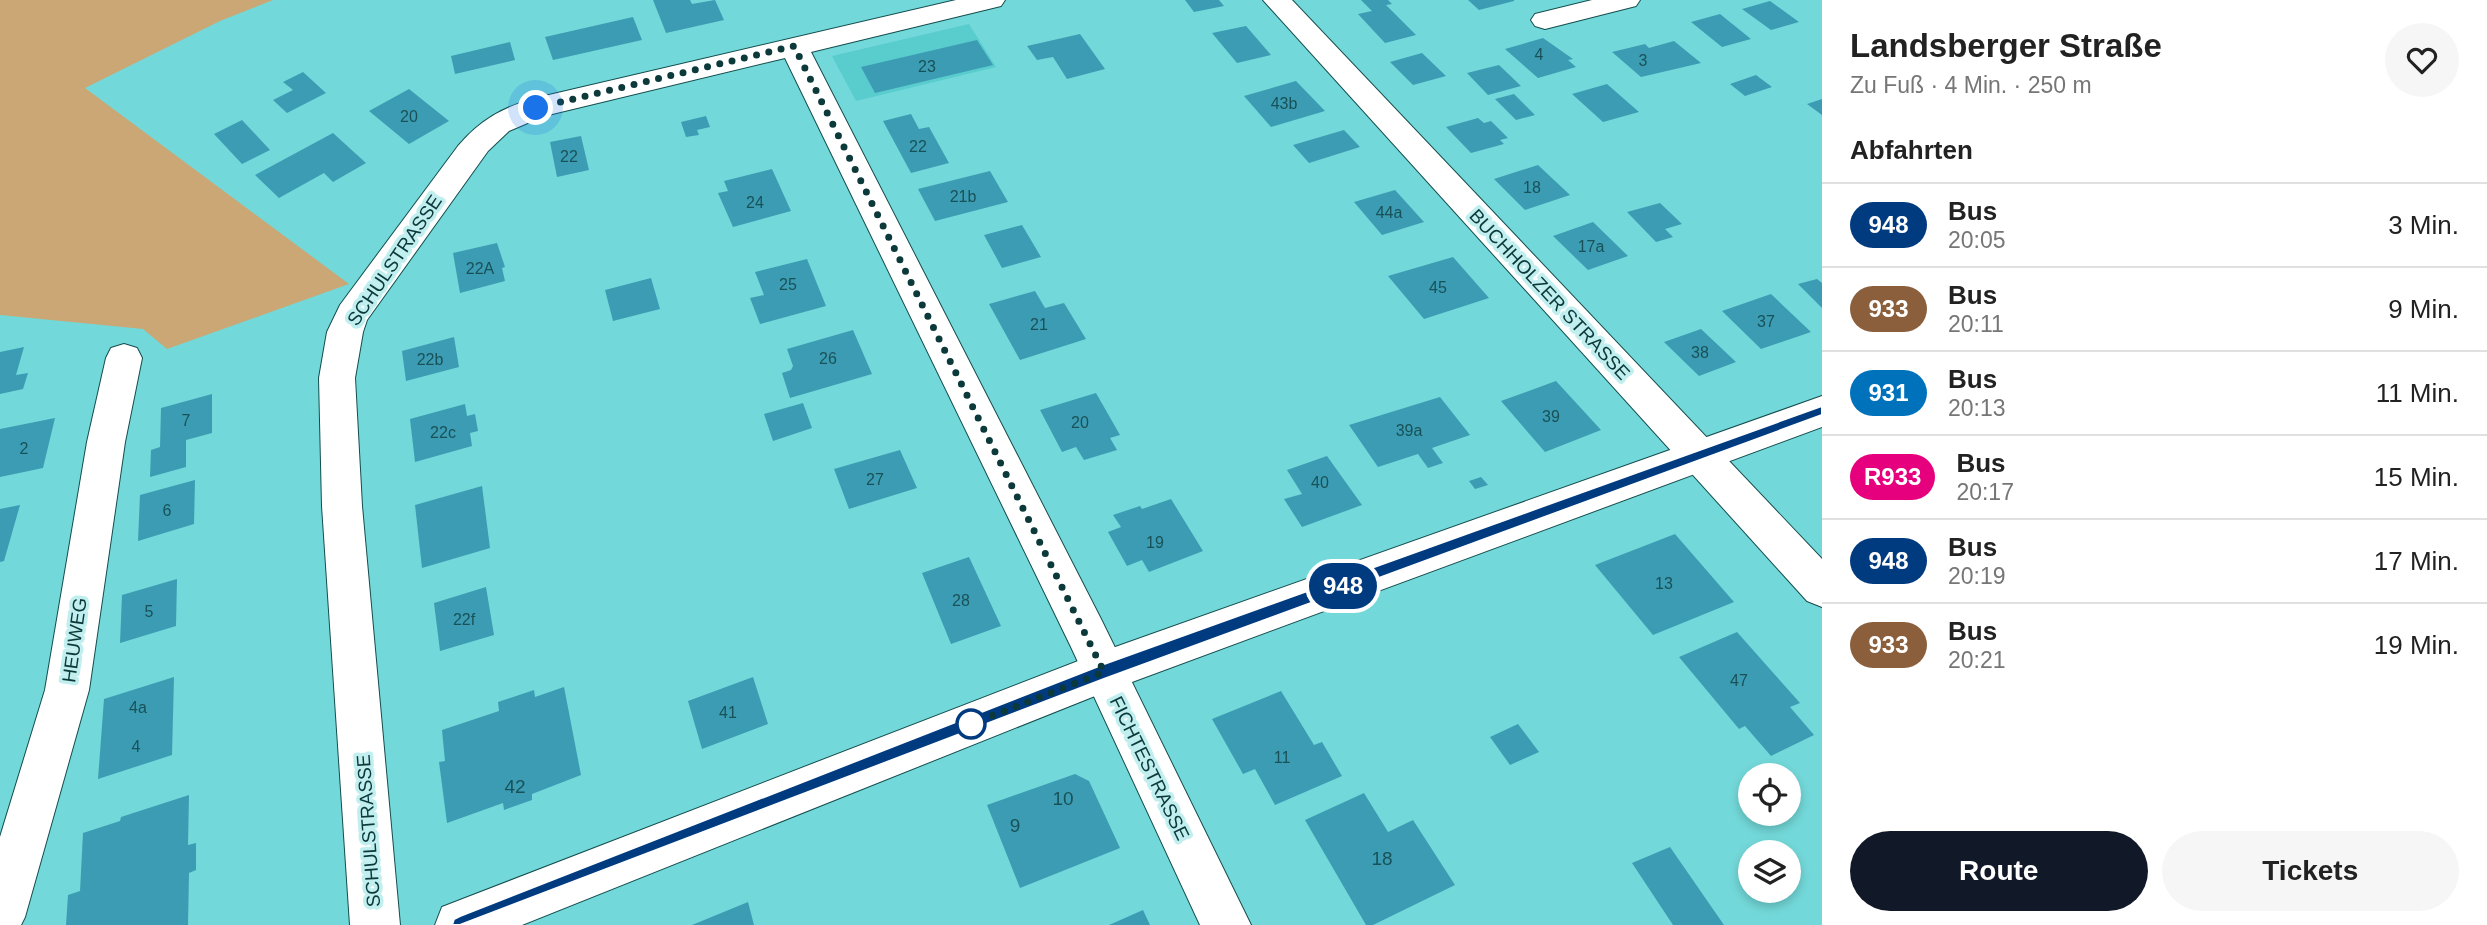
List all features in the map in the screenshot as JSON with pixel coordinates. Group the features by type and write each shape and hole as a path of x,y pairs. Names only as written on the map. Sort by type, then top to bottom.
{"street":[{"name":"SCHULSTRASSE","path":"375,925 342,506 337,378 345,332 352,315 469,153 486,132 502,120 536,108 991,0"},
{"name":"BUCHHOLZER STRASSE","path":"1277,0 1822,588"},
{"path":"1545,20 1626,0"},
{"name":"FICHTESTRASSE","path":"794,46 1104,672 1226,925"},
{"name":"HEUWEG","path":"0,917 67,690 106,442 124,358"},
{"path":"460,925 1104,672 1822,411"}],"shaded area":[{"path":"0,0 273,0 220,21 85,88 349,284 167,349 143,329 0,315"},
{"path":"969,24 996,67 856,101 832,56"}],"building":[{"path":"653,0 690,0 692,4 715,0 724,20 666,33"},
{"path":"1185,0 1219,0 1224,6 1194,12"},
{"path":"1361,0 1388,0 1392,4 1386,5 1416,35 1385,43 1358,14 1372,11"},
{"path":"1468,0 1514,0 1514,1 1479,10"},
{"path":"1770,1 1799,22 1771,30 1742,9"},
{"path":"1720,14 1751,39 1722,47 1691,22"},
{"path":"633,17 642,40 553,60 545,37"},
{"path":"1246,26 1271,55 1237,63 1212,33"},
{"path":"1080,34 1105,69 1067,79 1053,57 1037,60 1027,46"},
{"path":"1543,38 1573,59 1568,60 1576,67 1538,78 1505,49"},
{"path":"977,40 993,65 875,93 861,67"},
{"path":"1674,41 1701,63 1641,77 1612,52 1645,44 1649,48"},
{"path":"510,42 515,60 455,74 451,56"},
{"path":"1422,53 1446,76 1413,85 1390,62"},
{"path":"1499,65 1521,86 1488,95 1467,73"},
{"path":"303,72 326,93 287,113 273,100 293,90 283,82"},
{"path":"1756,75 1772,87 1745,96 1730,84"},
{"path":"1296,81 1325,111 1271,127 1244,96"},
{"path":"1607,84 1639,112 1603,122 1572,94"},
{"path":"409,89 449,121 409,144 369,111"},
{"path":"1514,94 1535,115 1516,120 1495,99"},
{"path":"1822,99 1822,115 1807,104"},
{"path":"911,114 919,129 929,127 949,163 911,173 883,121"},
{"path":"706,116 710,127 697,130 699,135 686,137 681,122"},
{"path":"1478,118 1484,123 1491,121 1508,138 1500,140 1504,144 1471,153 1446,127"},
{"path":"242,120 270,150 242,164 214,134"},
{"path":"1344,130 1360,147 1309,163 1293,145"},
{"path":"333,133 366,163 333,182 324,173 279,198 255,175"},
{"path":"581,136 589,170 557,177 550,142"},
{"path":"1538,165 1570,195 1525,210 1494,179"},
{"path":"772,169 791,211 733,227 718,193 728,191 724,181"},
{"path":"990,171 1008,202 935,221 918,189"},
{"path":"1395,190 1424,222 1382,235 1354,202"},
{"path":"1660,203 1682,224 1665,229 1673,237 1656,242 1627,212"},
{"path":"1593,222 1628,256 1588,270 1553,236"},
{"path":"1022,225 1041,257 1002,268 984,235"},
{"path":"497,243 505,267 502,268 505,281 460,293 453,253"},
{"path":"1453,257 1489,298 1424,319 1388,276"},
{"path":"807,259 826,306 760,324 750,298 764,295 755,272"},
{"path":"651,278 660,309 613,321 605,290"},
{"path":"1817,279 1822,283 1822,308 1798,284"},
{"path":"1035,291 1045,308 1064,303 1086,339 1020,360 989,304"},
{"path":"1771,294 1811,332 1761,349 1722,311"},
{"path":"1701,329 1736,362 1699,376 1664,342"},
{"path":"853,330 872,374 790,398 782,373 791,370 793,366 787,349"},
{"path":"454,337 459,367 406,381 402,351"},
{"path":"24,347 16,375 28,373 23,389 0,394 0,352"},
{"path":"1556,381 1601,430 1545,452 1501,401"},
{"path":"1096,393 1120,435 1110,438 1117,450 1084,460 1076,447 1062,452 1040,410"},
{"path":"212,394 212,433 186,440 186,467 150,477 151,450 160,447 161,408"},
{"path":"1440,397 1470,435 1432,448 1443,463 1428,468 1418,454 1378,467 1349,425"},
{"path":"803,403 812,428 773,441 764,414"},
{"path":"465,404 467,416 475,414 478,431 470,433 472,446 415,462 410,419"},
{"path":"55,418 43,468 0,477 0,429"},
{"path":"900,450 917,488 849,509 834,469"},
{"path":"1327,456 1362,505 1302,527 1284,499 1302,494 1287,470"},
{"path":"1481,477 1488,485 1475,489 1469,481"},
{"path":"195,480 194,524 138,541 140,495"},
{"path":"482,486 490,548 422,568 415,505"},
{"path":"1171,499 1203,551 1149,572 1142,560 1127,566 1108,532 1121,527 1113,515"},
{"path":"20,505 4,561 0,562 0,509"},
{"path":"1675,534 1734,602 1653,635 1595,565"},
{"path":"969,557 1001,626 951,644 922,573"},
{"path":"177,579 176,626 120,643 122,595"},
{"path":"486,587 494,635 440,651 434,603"},
{"path":"1737,632 1800,703 1790,707 1814,735 1771,756 1745,726 1739,729 1679,657"},
{"path":"174,677 172,755 98,779 104,699"},
{"path":"753,677 768,724 702,749 688,701"},
{"path":"564,687 581,775 532,794 532,800 504,810 503,803 447,823 439,762 445,761 442,730 499,711 498,702 534,690 535,697"},
{"path":"1281,691 1314,745 1322,742 1342,776 1275,805 1255,769 1243,774 1212,719"},
{"path":"1518,724 1539,752 1510,765 1490,737"},
{"path":"1075,774 1089,781 1120,848 1020,888 987,805"},
{"path":"1364,793 1388,832 1413,820 1455,885 1373,925 1366,925 1305,820"},
{"path":"189,795 188,845 196,843 196,870 189,873 188,925 66,925 68,895 80,891 83,833 120,821 121,817"},
{"path":"1670,847 1724,925 1673,925 1632,863"},
{"path":"748,902 754,925 692,925"},
{"path":"1143,910 1150,925 1109,925"}],"bus line":[{"name":"948","path":"460,925 1104,672 1822,411"}],"route":[{"path":"536,108 794,46 1104,672 971,724"}]}
